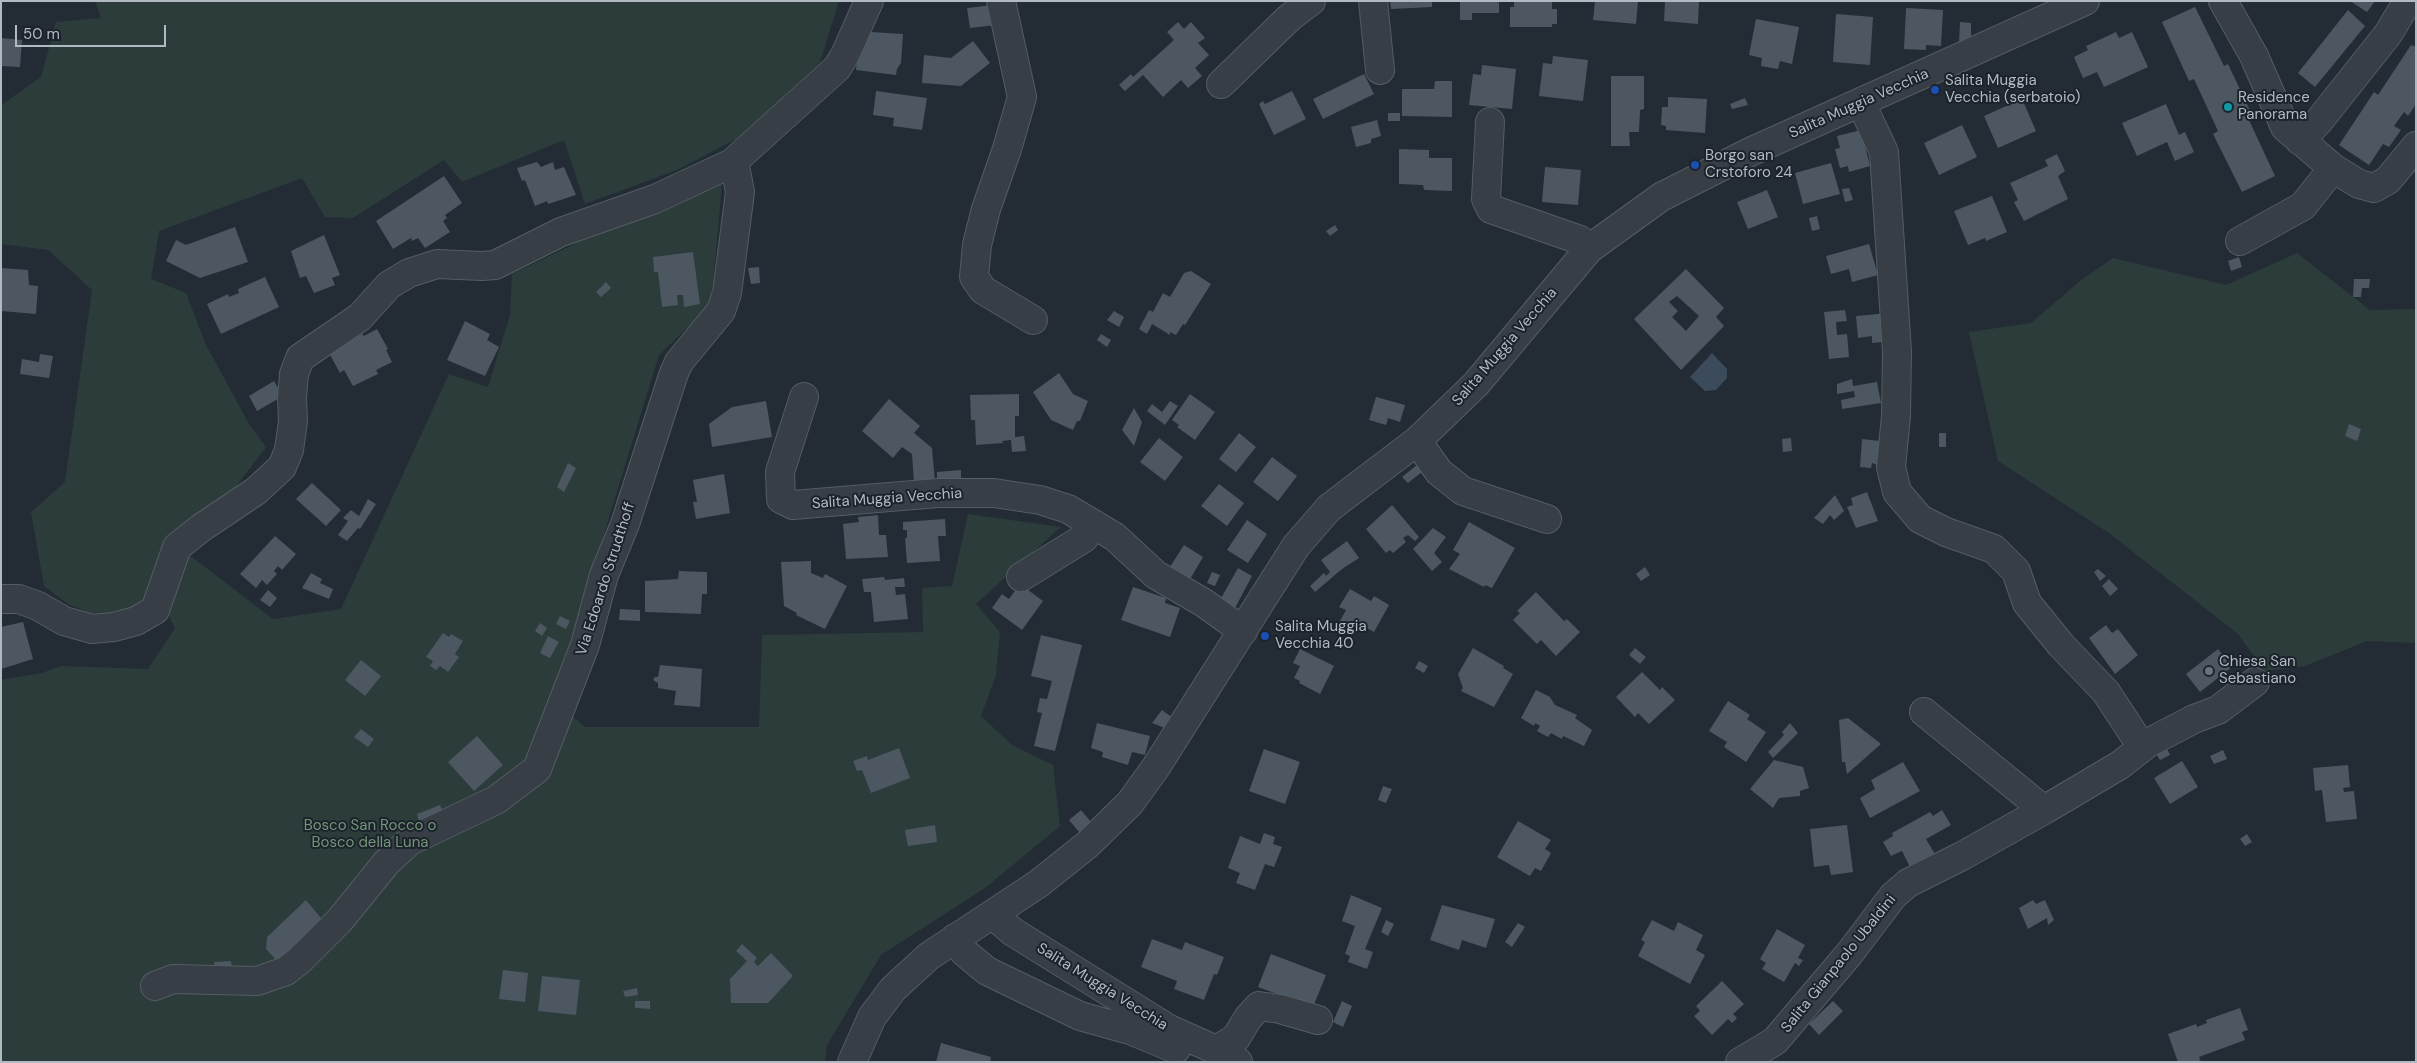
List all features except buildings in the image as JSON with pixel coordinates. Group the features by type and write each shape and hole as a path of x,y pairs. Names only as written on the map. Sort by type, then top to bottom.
{"street":[{"path":"1,599 18,599 38,606 64,622 92,629 114,627 136,621 155,610 177,547 201,528 256,491 282,468 289,450 293,421 294,374 300,358 360,318 389,285 409,273 437,264 495,265 525,248 561,232 655,198 732,163 837,68 869,1"},
{"path":"1001,1 1022,97 1007,150 986,209 977,245 974,276 983,290 1033,320"},
{"path":"1221,84 1289,18 1311,1"},
{"path":"1373,1 1380,70"},
{"name":"Salita Muggia Vecchia","path":"852,1062 872,1018 893,989 929,956 1038,884 1080,851 1130,802 1156,767 1243,630 1261,598 1296,546 1329,508 1416,441 1476,384 1589,249 1661,197 1750,152 2085,1"},
{"path":"2223,1 2254,56 2285,126 2333,168 2359,184 2374,188 2388,180 2416,146"},
{"path":"2300,141 2388,34 2408,1"},
{"path":"1861,103 1884,152 1885,162 1897,352 1896,416 1891,467 1897,492 1920,519 1946,532 1994,549 2016,570 2026,603 2061,645 2106,692 2142,747"},
{"path":"1490,122 1486,199 1491,209 1580,240 1589,249"},
{"name":"Via Edoardo Strudthoff","path":"155,986 173,980 257,981 286,971 300,960 340,920 387,862 410,841 496,800 537,769 585,645 604,575 624,524 674,373 679,362 721,311 727,293 740,192 735,166 732,163"},
{"path":"2240,241 2303,206 2333,168"},
{"name":"Salita Muggia Vecchia","path":"804,397 780,472 781,499 792,505 938,493 994,493 1040,500 1068,509 1115,537 1156,575 1204,603 1243,630"},
{"path":"1416,441 1438,472 1463,491 1547,518"},
{"path":"1021,577 1084,538 1094,524"},
{"name":"Salita Gianpaolo Ubaldini","path":"1740,1062 1775,1041 1843,962 1893,896 1908,883 1962,856 2044,810 2120,765 2142,747 2170,730 2218,710 2255,682"},
{"path":"1924,712 2044,810"},
{"name":"Salita Muggia Vecchia","path":"993,915 1013,932 1169,1030 1219,1058"},
{"name":"Salita Muggia Vecchia","path":"955,938 964,952 987,971 1080,1016 1219,1058"},
{"path":"1219,1058 1259,1006 1280,1009 1318,1020"}],"green space":[{"name":"Bosco San Rocco o Bosco della Luna","path":"95,1 839,1 820,62 742,136 677,170 585,204 564,140 462,182 444,160 353,218 325,217 302,178 159,231 151,279 186,293 205,343 249,424 266,447 235,488 167,538 273,619 341,609 449,374 488,387 510,315 512,274 587,238 722,184 709,307 659,355 553,700 585,727 759,727 762,635 923,632 922,588 952,586 968,514 1061,527 976,604 1000,632 996,675 981,716 1012,745 1053,765 1060,826 985,888 881,955 827,1045 825,1062 1,1062 1,680 42,673 61,666 148,669 175,628 169,616 144,603 133,612 100,617 68,604 44,586 31,512 65,482 92,290 48,250 1,244 1,105 41,77 56,22 101,18"},
{"path":"2297,253 2370,310 2416,309 2416,643 2367,641 2305,666 2265,671 2238,634 2109,533 1998,461 1969,332 2031,323 2080,281 2113,258 2226,285"}],"water":[{"path":"1712,353 1727,369 1727,378 1716,390 1705,391 1690,377"}],"place":[{"name":"Salita Muggia Vecchia (serbatoio)","path":"1935,90"},
{"name":"Residence Panorama","path":"2228,107"},
{"name":"Borgo san Crstoforo 24","path":"1695,165"},
{"name":"Salita Muggia Vecchia 40","path":"1265,636"},
{"name":"Chiesa San Sebastiano","path":"2209,671"}]}
